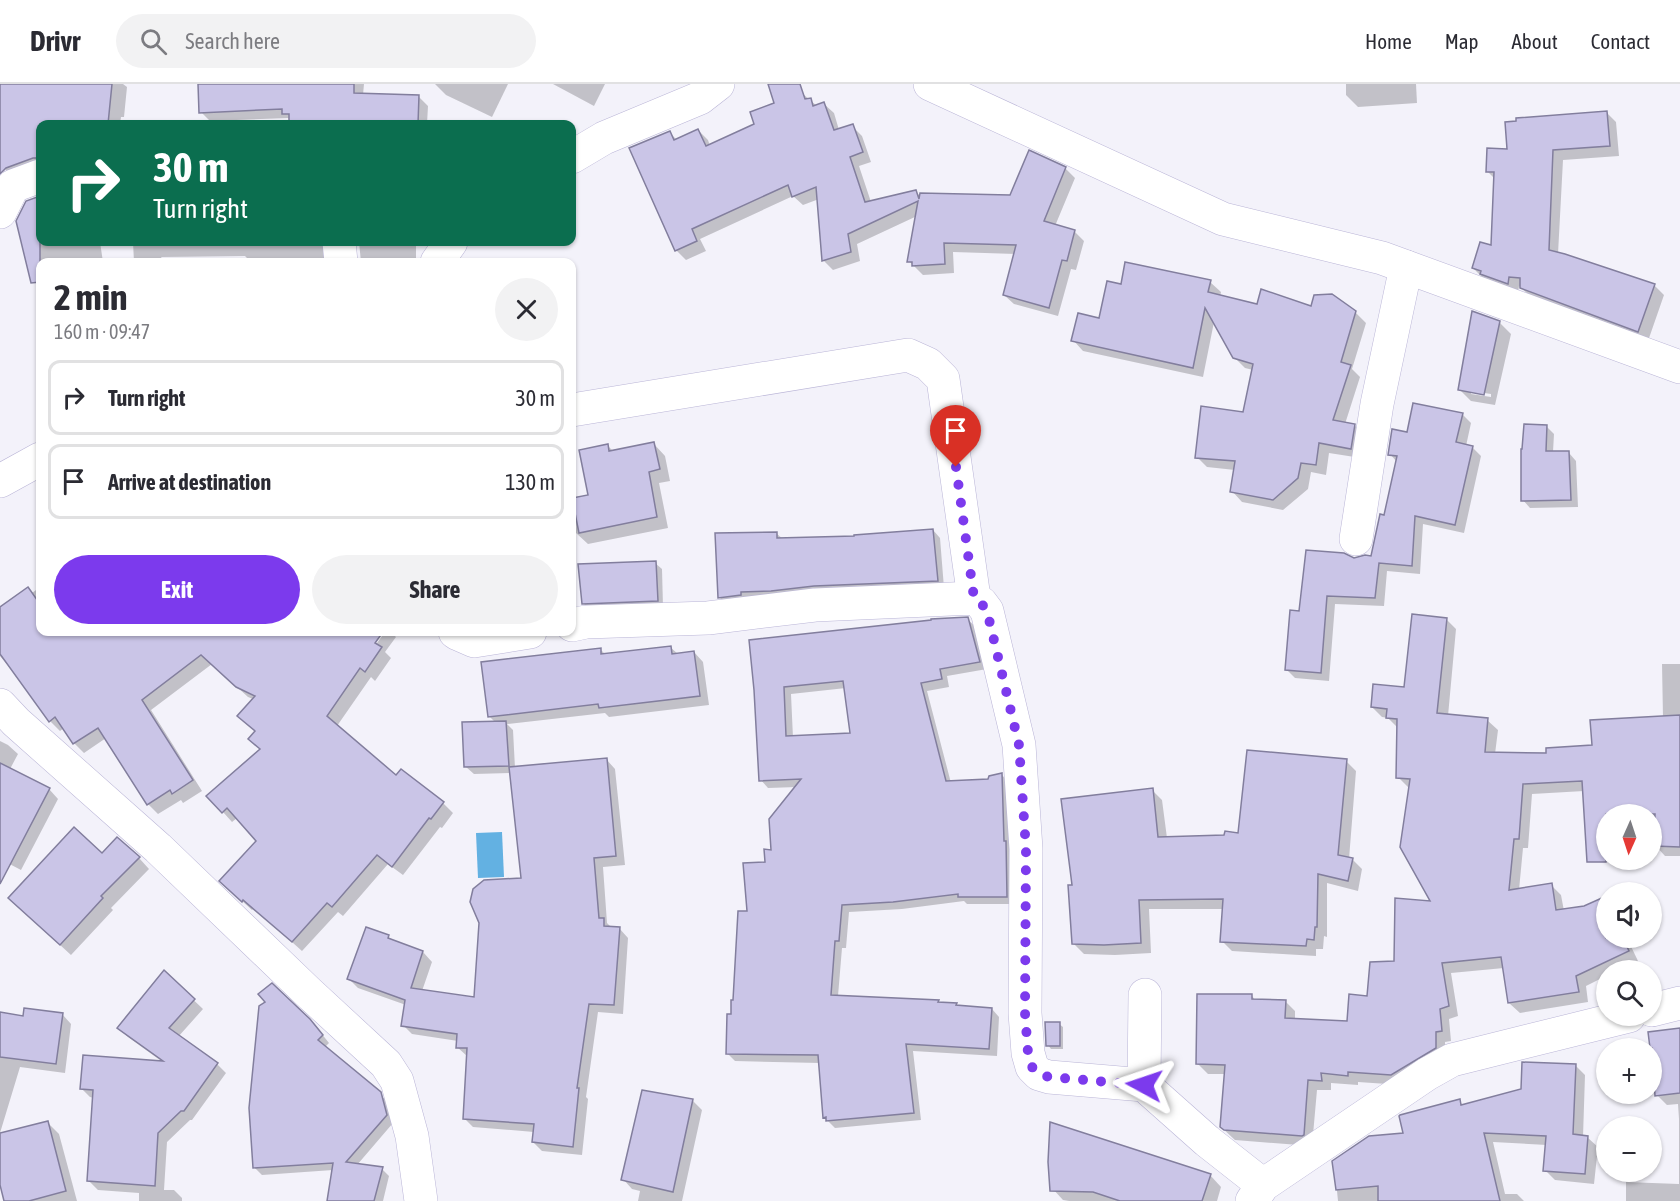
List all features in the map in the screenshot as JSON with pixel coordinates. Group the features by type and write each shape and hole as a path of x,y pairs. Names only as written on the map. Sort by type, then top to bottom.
{"street":[{"path":"576,155 604,138 700,98 718,84"},
{"path":"930,84 1223,219 1382,258 1680,367"},
{"path":"0,212 13,186 36,177"},
{"path":"1356,539 1377,404 1406,267"},
{"path":"576,409 908,355 928,364 943,379 974,598"},
{"path":"0,481 36,461"},
{"path":"576,624 708,618 815,605 974,598 981,603 987,611 1019,745 1026,849 1025,1013 1028,1053 1032,1067 1039,1074 1049,1077 1144,1085 1207,1141 1257,1193 1427,1074 1452,1060 1596,1024"},
{"path":"463,636 474,641 505,636"},
{"path":"0,705 16,722 158,848 386,1064 397,1081 412,1136 421,1201"},
{"path":"1144,1085 1145,995"},
{"path":"1662,1008 1680,1003"}],"water":[{"path":"502,832 504,877 478,878 476,833"}],"building":[{"path":"0,84 112,84 108,120 36,120 36,158 6,168 0,174"},
{"path":"198,84 354,84 354,93 419,95 418,120 289,120 289,114 282,114 282,109 199,113"},
{"path":"768,84 800,84 805,99 811,98 813,106 824,102 834,130 853,124 863,152 850,157 865,202 916,190 919,199 920,193 1010,195 1029,150 1066,167 1044,221 1075,230 1067,261 1062,260 1049,308 1003,295 1016,245 944,243 945,264 912,266 912,262 907,262 918,201 848,234 851,252 822,261 816,187 792,197 788,185 692,229 697,241 675,251 629,148 670,131 674,140 698,129 706,146 754,124 750,112 774,103"},
{"path":"1607,111 1610,146 1553,150 1549,250 1655,284 1638,332 1520,288 1520,278 1509,277 1508,284 1480,274 1481,271 1472,268 1480,242 1491,245 1494,172 1486,172 1487,148 1507,149 1505,122 1516,121 1516,118"},
{"path":"36,197 36,246 40,246 40,258 36,258 36,282 31,283 16,221 26,201"},
{"path":"1125,262 1211,280 1208,292 1257,304 1261,289 1311,306 1314,295 1332,294 1356,311 1341,362 1351,365 1333,420 1355,424 1351,449 1319,443 1316,465 1301,463 1298,478 1273,500 1230,492 1235,461 1195,458 1201,406 1243,412 1253,364 1233,358 1205,308 1193,368 1071,341 1078,313 1099,318 1107,281 1121,284"},
{"path":"1472,311 1500,321 1484,395 1458,390"},
{"path":"1413,403 1463,413 1456,442 1473,446 1455,525 1415,516 1412,566 1379,563 1375,598 1327,596 1321,673 1285,670 1290,610 1299,611 1306,550 1344,553 1354,558 1371,556 1380,514 1384,515 1397,456 1388,455 1392,429 1407,432"},
{"path":"1524,424 1547,425 1546,451 1569,451 1571,500 1521,501 1521,449"},
{"path":"654,442 660,469 649,472 657,517 579,533 576,497 588,495 579,450 608,444 609,451"},
{"path":"933,529 938,581 814,586 741,592 741,595 718,598 715,533 777,532 777,538 854,536"},
{"path":"656,561 658,601 582,604 578,564"},
{"path":"28,587 36,598 36,636 380,636 375,643 382,647 365,672 360,668 327,716 396,775 401,769 444,802 392,867 377,855 332,907 327,903 292,942 219,881 256,841 227,808 222,813 206,796 260,749 248,739 255,731 237,716 255,696 236,687 201,655 142,700 193,780 172,794 170,790 147,805 98,728 73,744 55,717 49,722 0,654 0,607"},
{"path":"1412,614 1447,618 1437,713 1488,718 1485,752 1546,753 1546,748 1592,745 1590,720 1680,715 1680,847 1662,846 1662,804 1596,804 1596,862 1587,862 1582,781 1523,784 1519,839 1514,839 1509,890 1552,883 1556,910 1584,906 1596,901 1596,948 1628,948 1629,951 1610,960 1596,960 1596,967 1576,976 1579,992 1508,1003 1501,957 1442,963 1449,1006 1440,1009 1442,1031 1436,1032 1436,1048 1391,1075 1348,1072 1348,1076 1321,1073 1322,1081 1308,1080 1304,1135 1302,1136 1224,1130 1220,1127 1225,1065 1196,1064 1197,994 1252,994 1252,999 1286,1000 1285,1018 1347,1021 1349,994 1367,996 1370,962 1394,961 1395,898 1430,901 1400,847 1410,779 1396,778 1397,719 1386,718 1387,709 1371,707 1373,684 1404,687"},
{"path":"968,617 980,662 940,669 942,679 921,683 946,781 988,779 989,776 1002,773 1007,897 958,897 958,894 893,902 842,905 839,941 835,941 831,995 939,1000 938,1002 957,1003 956,1005 992,1008 989,1049 906,1044 914,1113 826,1121 826,1117 823,1118 818,1055 726,1054 727,1014 731,1014 731,1000 733,1000 738,911 747,911 743,863 765,862 764,849 771,850 769,819 801,779 759,781 749,640 931,619","holes":["843,681 850,733 786,736 784,687"]},
{"path":"671,646 672,654 694,651 700,696 599,708 598,704 488,717 481,662 601,648 601,654"},
{"path":"506,721 509,766 464,767 462,722"},
{"path":"1247,750 1347,759 1338,855 1353,858 1348,881 1318,874 1317,927 1315,927 1314,940 1307,939 1306,946 1220,942 1223,899 1139,900 1141,943 1072,944 1068,885 1072,885 1061,799 1153,788 1158,837 1224,835 1225,831 1238,833"},
{"path":"607,758 616,856 594,858 599,918 604,918 604,926 620,927 614,1005 589,1004 577,1088 579,1088 573,1147 532,1142 534,1124 463,1119 467,1048 456,1048 457,1034 401,1026 405,1000 347,979 366,927 423,951 411,988 474,997 479,923 470,902 473,889 484,880 521,878 509,767"},
{"path":"0,763 50,788 0,884"},
{"path":"74,827 102,853 117,837 140,857 101,896 103,898 60,945 8,898"},
{"path":"164,970 195,999 169,1028 218,1063 184,1111 181,1111 158,1133 155,1186 87,1181 93,1090 80,1089 83,1055 163,1061 117,1028"},
{"path":"272,983 310,1019 323,1035 318,1040 381,1092 387,1115 346,1162 383,1167 374,1201 327,1201 333,1163 253,1168 249,1108 259,1006 265,1002 258,994"},
{"path":"24,1008 63,1013 56,1064 0,1057 0,1012 23,1016"},
{"path":"1045,1022 1060,1022 1060,1046 1046,1046"},
{"path":"1680,1028 1680,1093 1662,1095 1662,1038 1649,1038 1648,1032"},
{"path":"1522,1062 1576,1064 1573,1134 1588,1136 1585,1174 1543,1171 1546,1136 1484,1133 1500,1201 1378,1201 1378,1186 1336,1190 1332,1161 1369,1136 1403,1133 1400,1115 1460,1099 1461,1105 1521,1089"},
{"path":"642,1090 693,1099 673,1192 621,1180"},
{"path":"48,1121 66,1191 29,1201 4,1201 0,1185 0,1133"},
{"path":"1050,1122 1211,1174 1202,1201 1120,1201 1093,1192 1050,1191 1048,1162"}],"route":[{"path":"956,467 974,598 987,611 1019,745 1026,849 1025,1013 1028,1053 1032,1067 1039,1074 1049,1077 1144,1085"}]}
